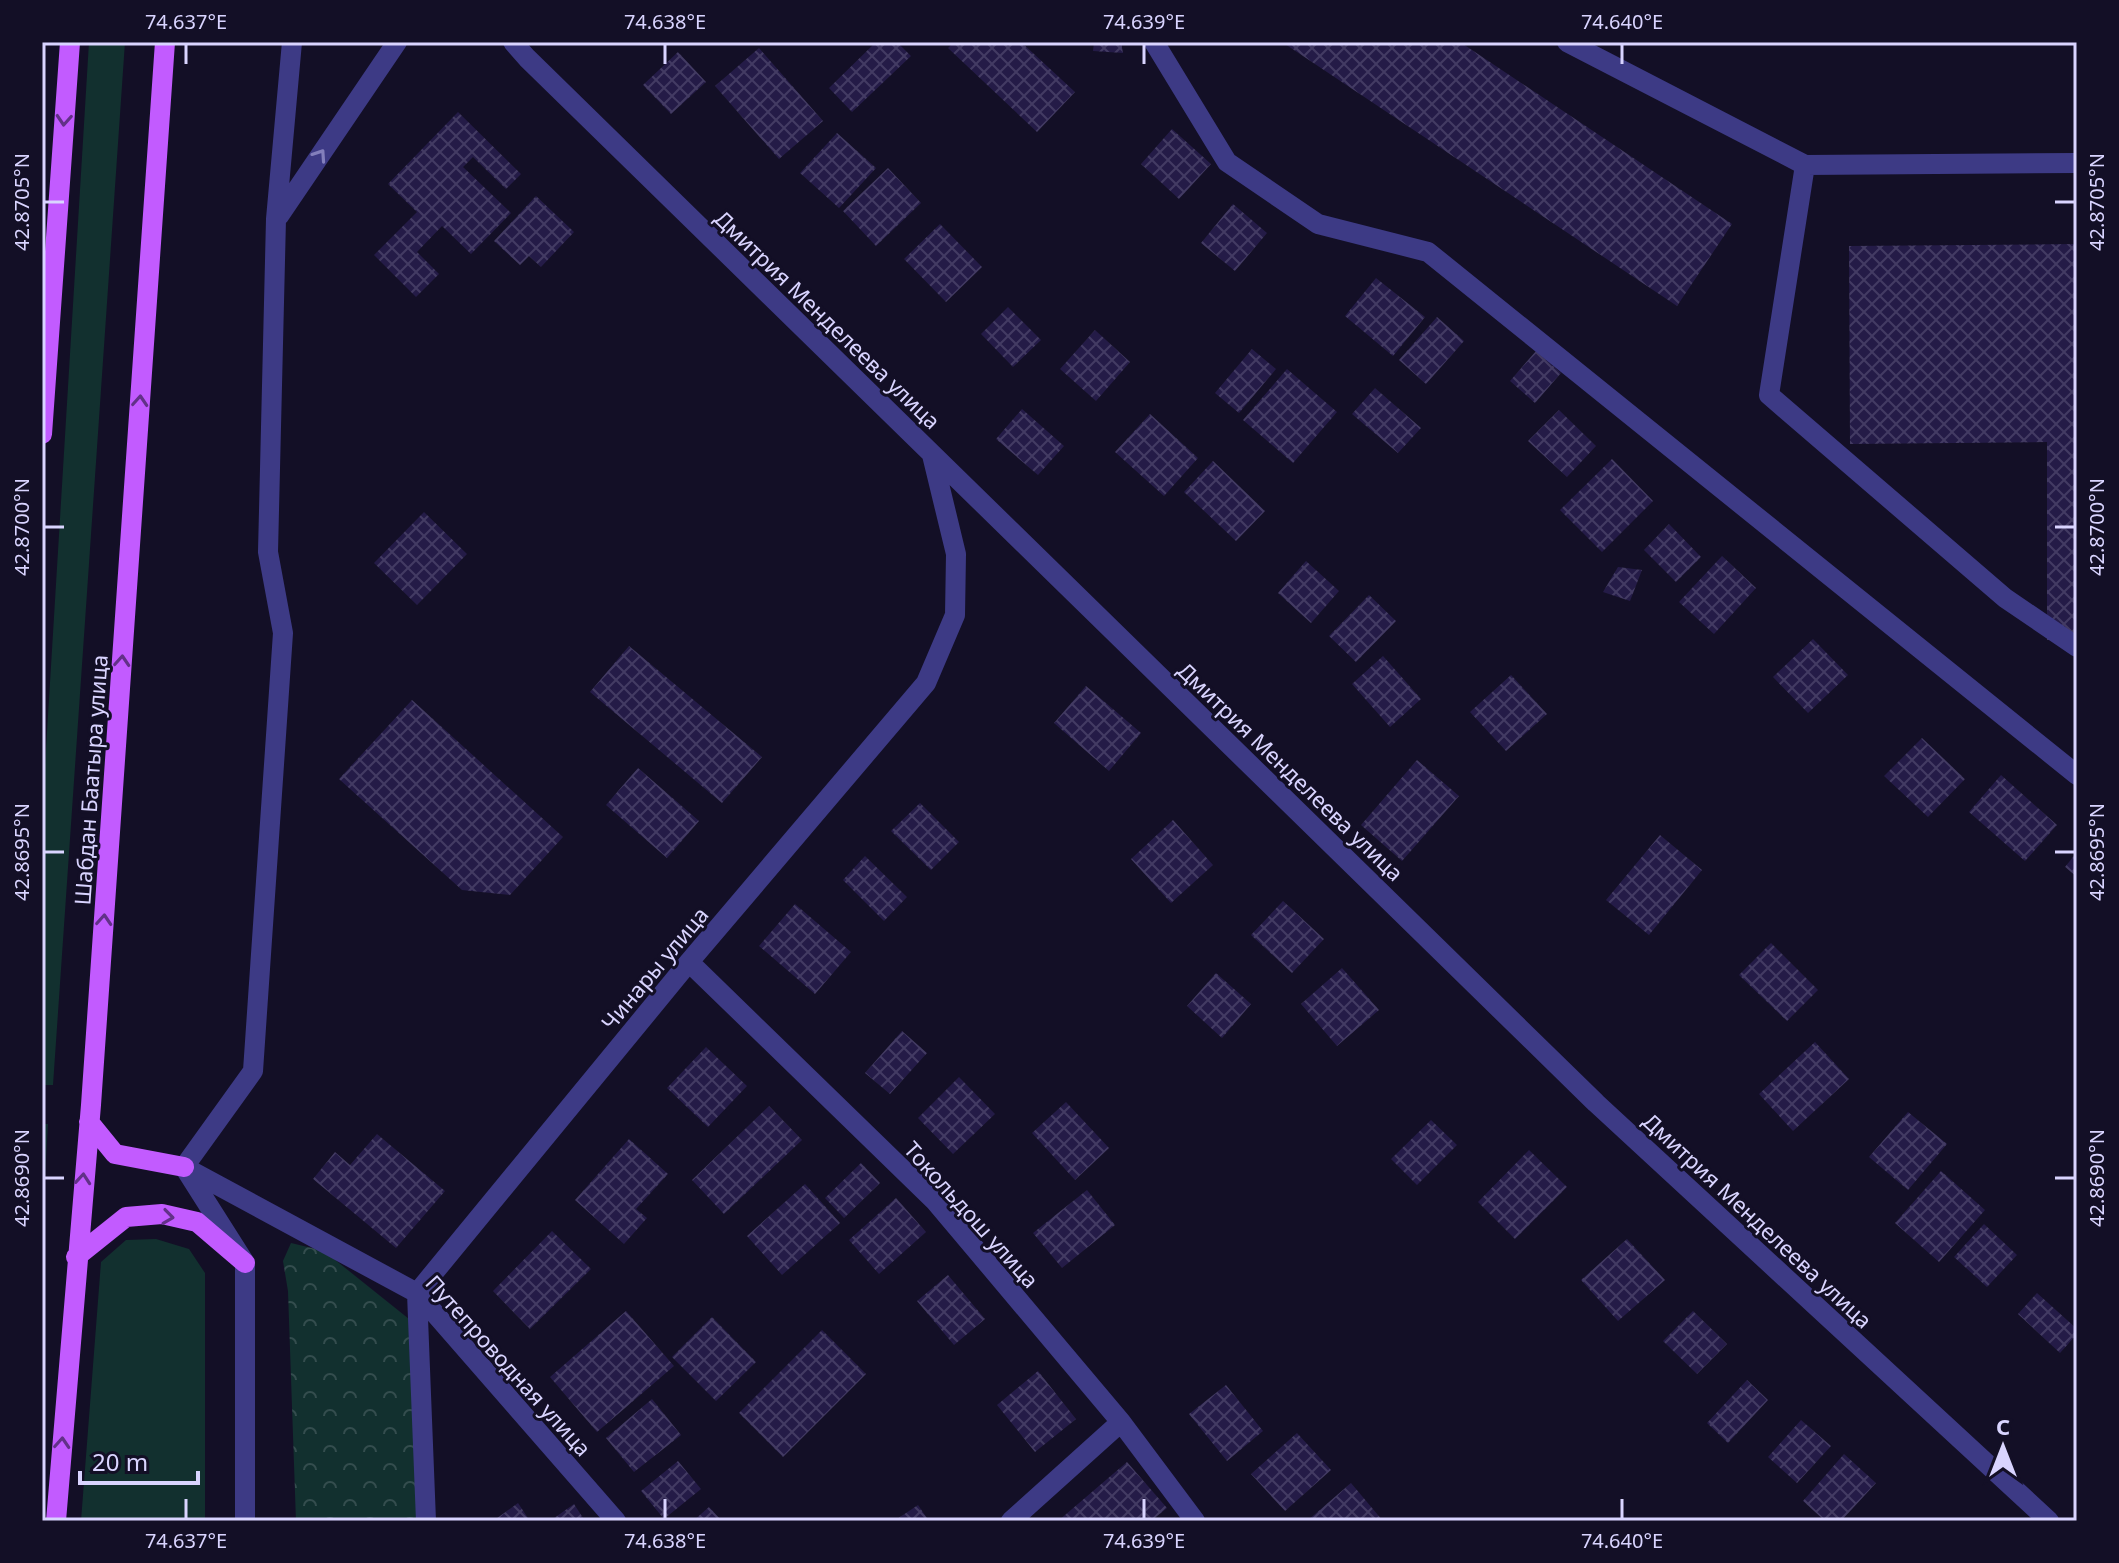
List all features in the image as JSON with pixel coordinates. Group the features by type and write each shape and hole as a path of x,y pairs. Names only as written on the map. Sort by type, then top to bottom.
{"main road":[{"path":"42,434 46,335 70,42"},
{"name":"Шабдан Баатыра улица","path":"56,1521 89,1122 165,42"},
{"path":"89,1122 115,1154 184,1167"},
{"path":"76,1257 126,1217 162,1214 197,1222 245,1263"}],"street":[{"path":"245,1521 245,1263 184,1167 253,1071 283,633 268,552 276,219 292,42"},
{"path":"276,219 397,42"},
{"name":"Дмитрия Менделеева улица","path":"513,42 1596,1103 2049,1521"},
{"path":"1154,42 1227,162 1318,224 1428,252 2077,775"},
{"path":"1567,42 1805,165 2077,163"},
{"path":"1805,165 1769,395 2005,598 2077,647"},
{"name":"Чинары улица","path":"417,1293 689,962 926,683 955,615 956,554 932,455"},
{"name":"Токольдош улица","path":"689,962 935,1201 1121,1422 1195,1521"},
{"name":"Путепроводная улица","path":"184,1167 417,1293 616,1521"},
{"path":"417,1293 426,1521"},
{"path":"1011,1521 1121,1422"}],"green space":[{"path":"89,42 125,42 53,1085 42,1085 42,814"},
{"path":"42,1124 48,1124 42,1230"},
{"path":"156,1239 189,1249 205,1273 205,1521 81,1521 101,1262 126,1240"},
{"path":"291,1243 324,1251 409,1319 419,1521 296,1521 288,1291 283,1261"}],"building":[{"path":"876,42 897,42 911,56 852,112 829,88"},
{"path":"954,42 1021,42 1075,92 1037,132 948,48"},
{"path":"1094,42 1121,42 1123,53 1093,51"},
{"path":"1282,42 1460,42 1732,224 1677,306"},
{"path":"759,48 823,121 779,159 715,86"},
{"path":"678,52 706,82 671,114 643,85"},
{"path":"458,112 521,174 506,189 473,157 463,167 511,213 471,254 442,226 417,252 439,274 416,297 374,255 417,212 388,184"},
{"path":"1172,129 1211,164 1179,199 1141,164"},
{"path":"837,133 876,168 839,208 800,173"},
{"path":"888,168 921,203 876,246 843,211"},
{"path":"536,196 574,232 541,267 529,256 520,265 494,241"},
{"path":"1233,204 1267,233 1235,271 1201,243"},
{"path":"940,224 982,267 946,302 904,259"},
{"path":"2077,244 2077,640 2047,640 2047,442 1850,444 1849,246"},
{"path":"1376,278 1425,317 1393,356 1345,316"},
{"path":"1008,307 1041,340 1013,367 981,334"},
{"path":"1437,317 1464,341 1426,384 1399,360"},
{"path":"1095,330 1130,362 1096,401 1060,369"},
{"path":"1252,349 1276,369 1239,413 1215,393"},
{"path":"1536,351 1561,373 1535,403 1510,381"},
{"path":"1287,369 1337,412 1293,463 1243,420"},
{"path":"1375,388 1421,428 1398,453 1352,414"},
{"path":"1022,409 1064,446 1038,475 996,439"},
{"path":"1559,410 1596,446 1567,477 1528,441"},
{"path":"1150,414 1198,458 1164,496 1115,452"},
{"path":"1612,459 1653,501 1602,552 1560,510"},
{"path":"1213,461 1265,511 1236,541 1184,492"},
{"path":"424,512 467,554 417,605 374,563"},
{"path":"1669,524 1701,557 1676,582 1644,550"},
{"path":"1722,556 1756,588 1714,634 1679,602"},
{"path":"1306,561 1339,591 1311,623 1278,593"},
{"path":"1618,567 1642,570 1630,601 1603,592"},
{"path":"1369,595 1396,621 1356,662 1329,636"},
{"path":"1813,639 1848,675 1808,713 1773,677"},
{"path":"629,646 762,757 722,803 590,692"},
{"path":"1383,656 1421,699 1390,727 1352,684"},
{"path":"1511,675 1547,714 1506,751 1470,712"},
{"path":"1086,686 1141,733 1109,771 1054,723"},
{"path":"412,700 563,837 510,895 462,890 339,779"},
{"path":"1922,738 1965,779 1928,817 1884,776"},
{"path":"1417,760 1459,796 1402,861 1361,825"},
{"path":"638,768 699,821 667,858 606,805"},
{"path":"2001,775 2057,825 2025,861 1969,812"},
{"path":"920,803 959,842 931,870 891,831"},
{"path":"1173,820 1213,865 1171,903 1131,859"},
{"path":"1660,835 1702,870 1649,935 1606,900"},
{"path":"2077,852 2077,877 2065,867"},
{"path":"865,856 907,897 884,921 843,880"},
{"path":"1283,901 1324,939 1292,973 1251,935"},
{"path":"795,904 851,952 815,994 759,946"},
{"path":"1771,943 1818,990 1787,1021 1739,975"},
{"path":"1342,968 1379,1010 1337,1046 1301,1004"},
{"path":"1216,973 1251,1004 1222,1038 1187,1006"},
{"path":"902,1031 927,1053 890,1094 865,1073"},
{"path":"1815,1042 1849,1079 1793,1131 1759,1094"},
{"path":"706,1047 747,1086 708,1127 667,1088"},
{"path":"959,1077 995,1114 953,1154 918,1118"},
{"path":"1066,1102 1109,1148 1075,1180 1032,1133"},
{"path":"769,1106 802,1140 724,1214 692,1180"},
{"path":"1908,1112 1947,1144 1908,1190 1869,1157"},
{"path":"1431,1120 1457,1145 1417,1185 1391,1159"},
{"path":"377,1134 445,1191 396,1248 313,1179 335,1152 350,1165"},
{"path":"629,1139 668,1174 636,1209 647,1218 624,1244 575,1200"},
{"path":"1529,1150 1567,1187 1515,1239 1478,1202"},
{"path":"861,1163 880,1183 844,1218 825,1198"},
{"path":"1941,1171 1985,1210 1939,1262 1895,1223"},
{"path":"805,1184 840,1223 782,1275 747,1236"},
{"path":"1087,1190 1115,1225 1062,1268 1033,1233"},
{"path":"896,1198 926,1232 879,1274 849,1240"},
{"path":"1984,1224 2017,1255 1987,1287 1954,1257"},
{"path":"552,1231 591,1269 530,1329 493,1291"},
{"path":"1627,1239 1665,1280 1618,1321 1581,1280"},
{"path":"948,1275 985,1319 954,1345 917,1301"},
{"path":"2037,1293 2077,1329 2077,1334 2060,1353 2018,1314"},
{"path":"626,1311 674,1366 597,1432 550,1377"},
{"path":"1693,1311 1727,1344 1697,1374 1663,1341"},
{"path":"712,1317 756,1362 716,1401 672,1357"},
{"path":"822,1330 866,1374 783,1457 739,1413"},
{"path":"1038,1371 1076,1419 1035,1452 997,1405"},
{"path":"1747,1380 1768,1400 1728,1443 1707,1423"},
{"path":"1226,1385 1263,1431 1227,1461 1189,1414"},
{"path":"652,1399 681,1435 634,1472 606,1438"},
{"path":"1801,1420 1831,1446 1797,1483 1768,1457"},
{"path":"1297,1433 1331,1470 1285,1511 1251,1474"},
{"path":"1844,1454 1876,1483 1841,1521 1825,1521 1803,1501"},
{"path":"678,1461 701,1489 664,1519 641,1491"},
{"path":"1127,1462 1167,1508 1151,1521 1058,1521"},
{"path":"1351,1483 1383,1521 1307,1521"},
{"path":"518,1503 530,1521 493,1521"},
{"path":"574,1504 585,1521 550,1521"},
{"path":"918,1505 929,1521 894,1521"},
{"path":"709,1507 722,1521 693,1521"}]}
